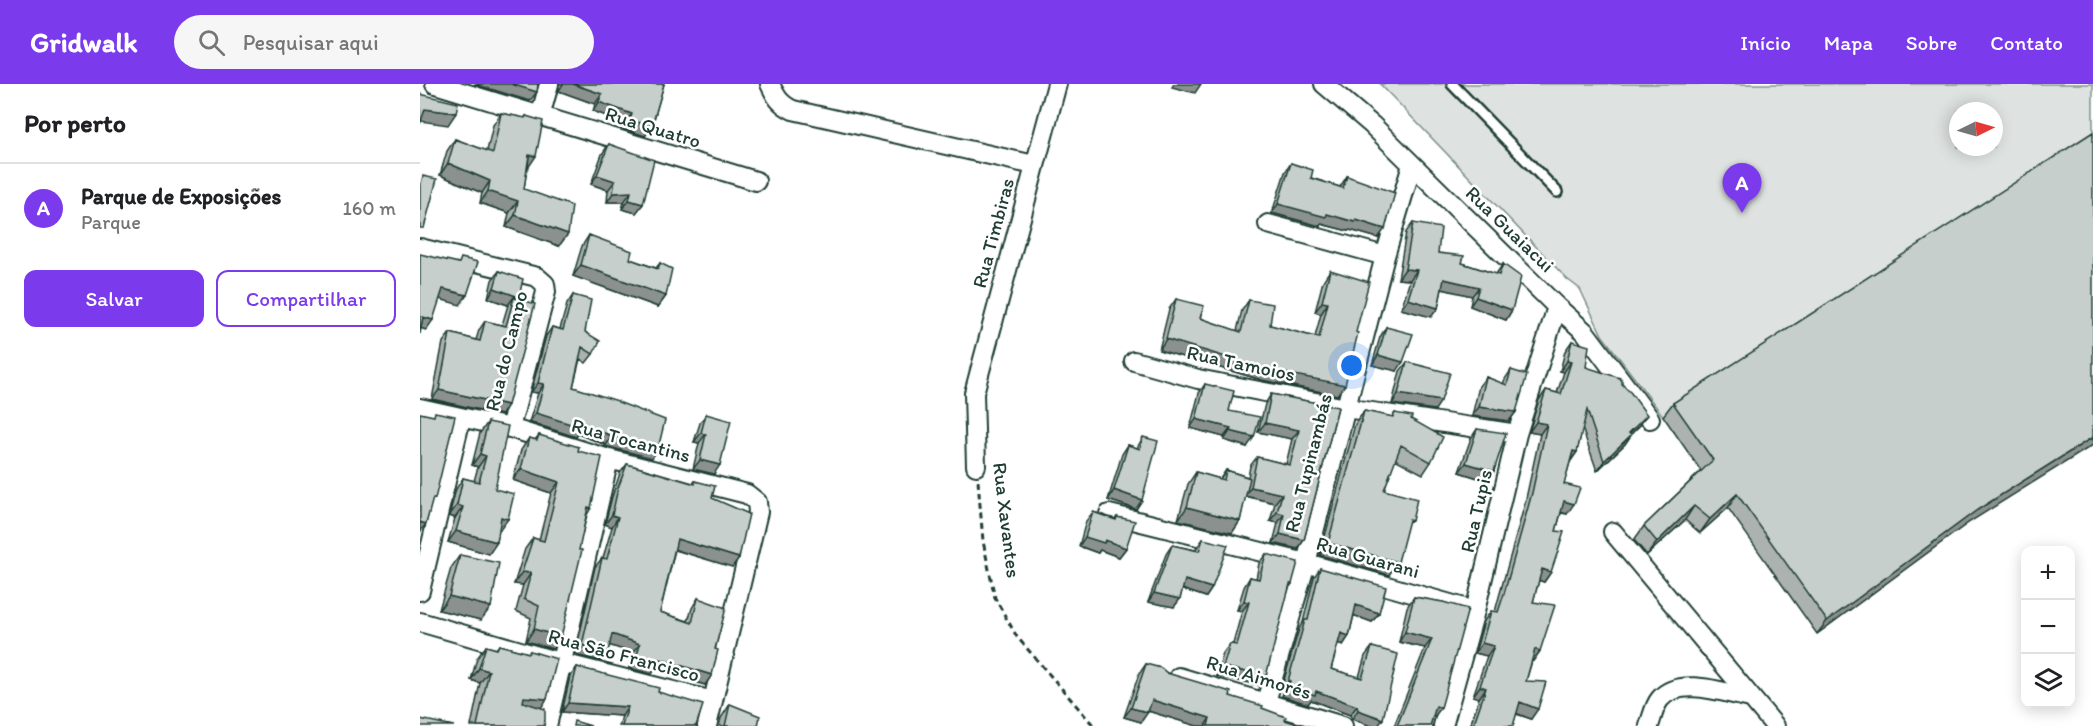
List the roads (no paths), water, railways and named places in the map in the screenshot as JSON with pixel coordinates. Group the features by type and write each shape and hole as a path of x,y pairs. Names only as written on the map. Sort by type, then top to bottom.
{"street":[{"name":"Rua Quatro","path":"435,84 756,181"},
{"path":"540,117 549,84"},
{"path":"770,84 776,98 793,110 1034,165"},
{"name":"Rua Timbiras","path":"974,393 1057,84"},
{"name":"Rua Guaiacui","path":"1324,84 1372,125 1585,332 1650,419"},
{"name":"Rua Tupinambás","path":"1266,702 1306,563 1384,256 1412,165"},
{"path":"1268,224 1384,256"},
{"name":"Rua do Campo","path":"420,248 537,277 545,284 546,292 510,428"},
{"name":"Rua Tupis","path":"1443,726 1475,610 1517,434 1557,307"},
{"name":"Rua Tamoios","path":"1134,361 1198,378 1346,408 1517,434"},
{"name":"Rua Xavantes","path":"974,393 976,466"},
{"name":"Rua Tocantins","path":"420,408 510,428 609,459 747,494 757,502 758,512 713,701"},
{"path":"420,591 461,418"},
{"path":"547,726 609,459"},
{"name":"Rua Guarani","path":"1109,514 1306,563 1475,610"},
{"path":"1613,532 1775,726"},
{"name":"Rua São Francisco","path":"420,622 562,663 713,701"},
{"name":"Rua Aimorés","path":"1163,672 1343,726"},
{"path":"1649,726 1659,700 1674,688 1690,687 1751,698"},
{"path":"707,726 713,701"}],"lane":[{"path":"1452,84 1557,192"}],"place":[{"name":"Parque de Exposições","path":"1742,213"}]}
